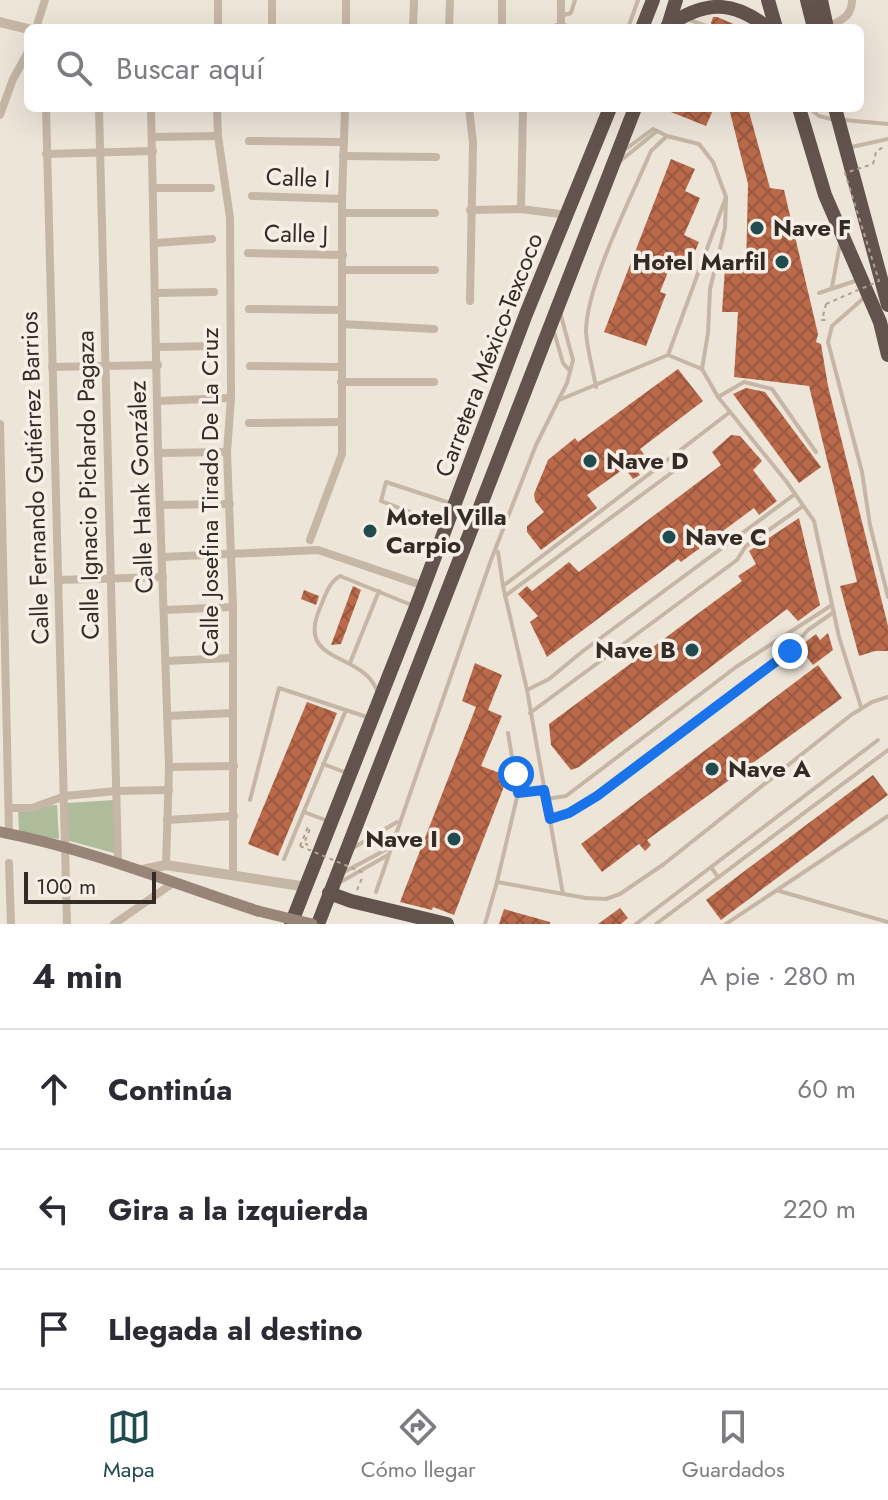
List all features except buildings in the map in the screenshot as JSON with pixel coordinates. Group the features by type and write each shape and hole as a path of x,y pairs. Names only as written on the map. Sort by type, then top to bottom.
{"highway":[{"path":"644,24 653,0"},
{"path":"668,24 676,0"},
{"path":"771,0 778,24"},
{"path":"804,0 811,24"},
{"path":"821,0 826,24"},
{"path":"672,24 705,3 718,2 739,6 763,24"},
{"name":"Carretera México-Texcoco","path":"291,924 416,607 526,314 608,112"},
{"name":"Carretera México-Texcoco","path":"315,924 633,112"},
{"path":"800,112 831,212 880,322 888,355"},
{"path":"835,112 888,305"},
{"path":"831,212 858,202"},
{"path":"472,522 463,512 453,510 461,501 467,506 480,502"},
{"path":"333,882 351,901 447,924"}],"main road":[{"path":"4,833 118,861 258,911 315,924"}],"street":[{"path":"37,24 45,0"},
{"path":"218,0 218,24"},
{"path":"272,0 272,24"},
{"path":"346,0 346,24"},
{"path":"413,24 414,0"},
{"path":"449,24 450,0"},
{"path":"502,0 502,24"},
{"path":"561,0 561,24"},
{"path":"834,24 847,17 852,5"},
{"path":"0,22 24,28"},
{"path":"0,115 24,59"},
{"name":"Calle Fernando Gutiérrez Barrios","path":"46,112 67,924"},
{"name":"Calle Ignacio Pichardo Pagaza","path":"99,112 118,861"},
{"name":"Calle Hank González","path":"151,112 158,453 169,767 166,865"},
{"name":"Calle Josefina Tirado De La Cruz","path":"217,112 230,218 231,398 227,452 233,607 233,876"},
{"path":"310,540 341,461 345,112"},
{"path":"469,112 473,143 470,301"},
{"path":"521,209 523,112"},
{"path":"153,137 218,136"},
{"path":"249,141 344,142"},
{"path":"46,154 153,151"},
{"path":"343,156 436,157"},
{"path":"154,188 211,188"},
{"name":"Calle I","path":"252,196 342,199"},
{"path":"470,210 521,209 568,215"},
{"path":"343,213 435,213"},
{"path":"155,243 212,239"},
{"name":"Calle J","path":"248,253 343,255"},
{"path":"342,270 435,270"},
{"path":"156,293 214,292"},
{"path":"249,309 341,310"},
{"path":"342,324 434,329"},
{"path":"157,347 214,346"},
{"path":"52,367 158,365"},
{"path":"250,366 341,367"},
{"path":"341,382 434,381"},
{"path":"158,401 231,398"},
{"path":"249,423 342,422"},
{"path":"0,424 2,598 10,808 4,833"},
{"path":"158,453 227,452"},
{"path":"160,505 230,504"},
{"path":"162,557 318,550 424,586"},
{"path":"58,580 163,577"},
{"path":"165,610 233,607"},
{"path":"166,661 231,658"},
{"path":"167,716 233,713"},
{"path":"169,767 234,766"},
{"path":"10,808 32,808 65,796 169,790"},
{"path":"167,820 234,816"},
{"path":"9,863 11,924"},
{"path":"142,870 166,865 307,887"},
{"path":"114,924 173,883"}],"lane":[{"path":"562,24 571,13 575,0"},
{"path":"629,24 638,0"},
{"path":"681,17 701,24"},
{"path":"816,112 831,121 835,112"},
{"path":"839,112 888,124"},
{"path":"614,161 653,129 699,144 713,162 726,197 725,228 710,289 702,369"},
{"path":"614,161 657,131"},
{"path":"596,387 586,335 598,279 651,151 667,136"},
{"path":"845,148 888,142"},
{"path":"559,400 668,355 726,197"},
{"path":"832,287 842,238"},
{"path":"819,293 861,279"},
{"path":"868,294 832,326 828,342 862,472 870,525 888,597"},
{"path":"376,892 536,445 567,383 573,360 558,305"},
{"path":"550,325 563,363 569,370"},
{"path":"668,355 702,369 718,397 814,521 832,605 861,707"},
{"path":"718,397 744,382 772,389 816,452"},
{"path":"503,586 730,412"},
{"path":"505,596 682,465 686,456 682,449"},
{"path":"388,481 453,510 380,499 388,481"},
{"path":"527,690 562,670 583,651 795,494"},
{"path":"530,713 737,560 746,546 803,506"},
{"path":"737,538 742,552"},
{"path":"497,549 527,690 563,894"},
{"path":"378,704 374,682 365,672 322,648 314,632 314,621 331,583 343,576 416,607"},
{"path":"350,663 379,591"},
{"path":"546,799 566,796 736,667 832,605"},
{"path":"550,819 569,813 597,796 782,658 808,630 834,612"},
{"path":"801,627 808,630"},
{"path":"250,800 279,688 373,718"},
{"path":"497,882 606,899 620,894 664,864 861,707 888,697"},
{"path":"284,859 346,709"},
{"path":"485,924 518,793 508,733"},
{"path":"636,924 878,740"},
{"path":"656,924 888,750"},
{"path":"323,764 351,774"},
{"path":"518,793 544,790"},
{"path":"304,812 332,823"},
{"path":"726,924 888,816"},
{"path":"345,853 399,821"},
{"path":"333,882 391,847"},
{"path":"333,882 388,855"},
{"path":"711,867 718,877"},
{"path":"778,891 888,922"}],"path":[{"path":"830,320 822,320 826,304 879,281 845,173 873,164 876,152 888,142"},
{"path":"304,843 310,829 308,827 300,846 364,873 357,892 353,890 356,884"}],"green space":[{"path":"114,800 114,853 66,840 67,803"},
{"path":"57,805 59,839 19,833 18,808"}],"place":[{"name":"Nave F","path":"757,228"},
{"name":"Hotel Marfil","path":"782,262"},
{"name":"Nave D","path":"590,461"},
{"name":"Motel Villa Carpio","path":"370,531"},
{"name":"Nave C","path":"669,537"},
{"name":"Nave B","path":"692,650"},
{"name":"Nave A","path":"712,769"},
{"name":"Nave I","path":"454,839"}],"route":[{"path":"516,774 518,793 544,790 550,819 569,813 705,717 790,651"}]}
